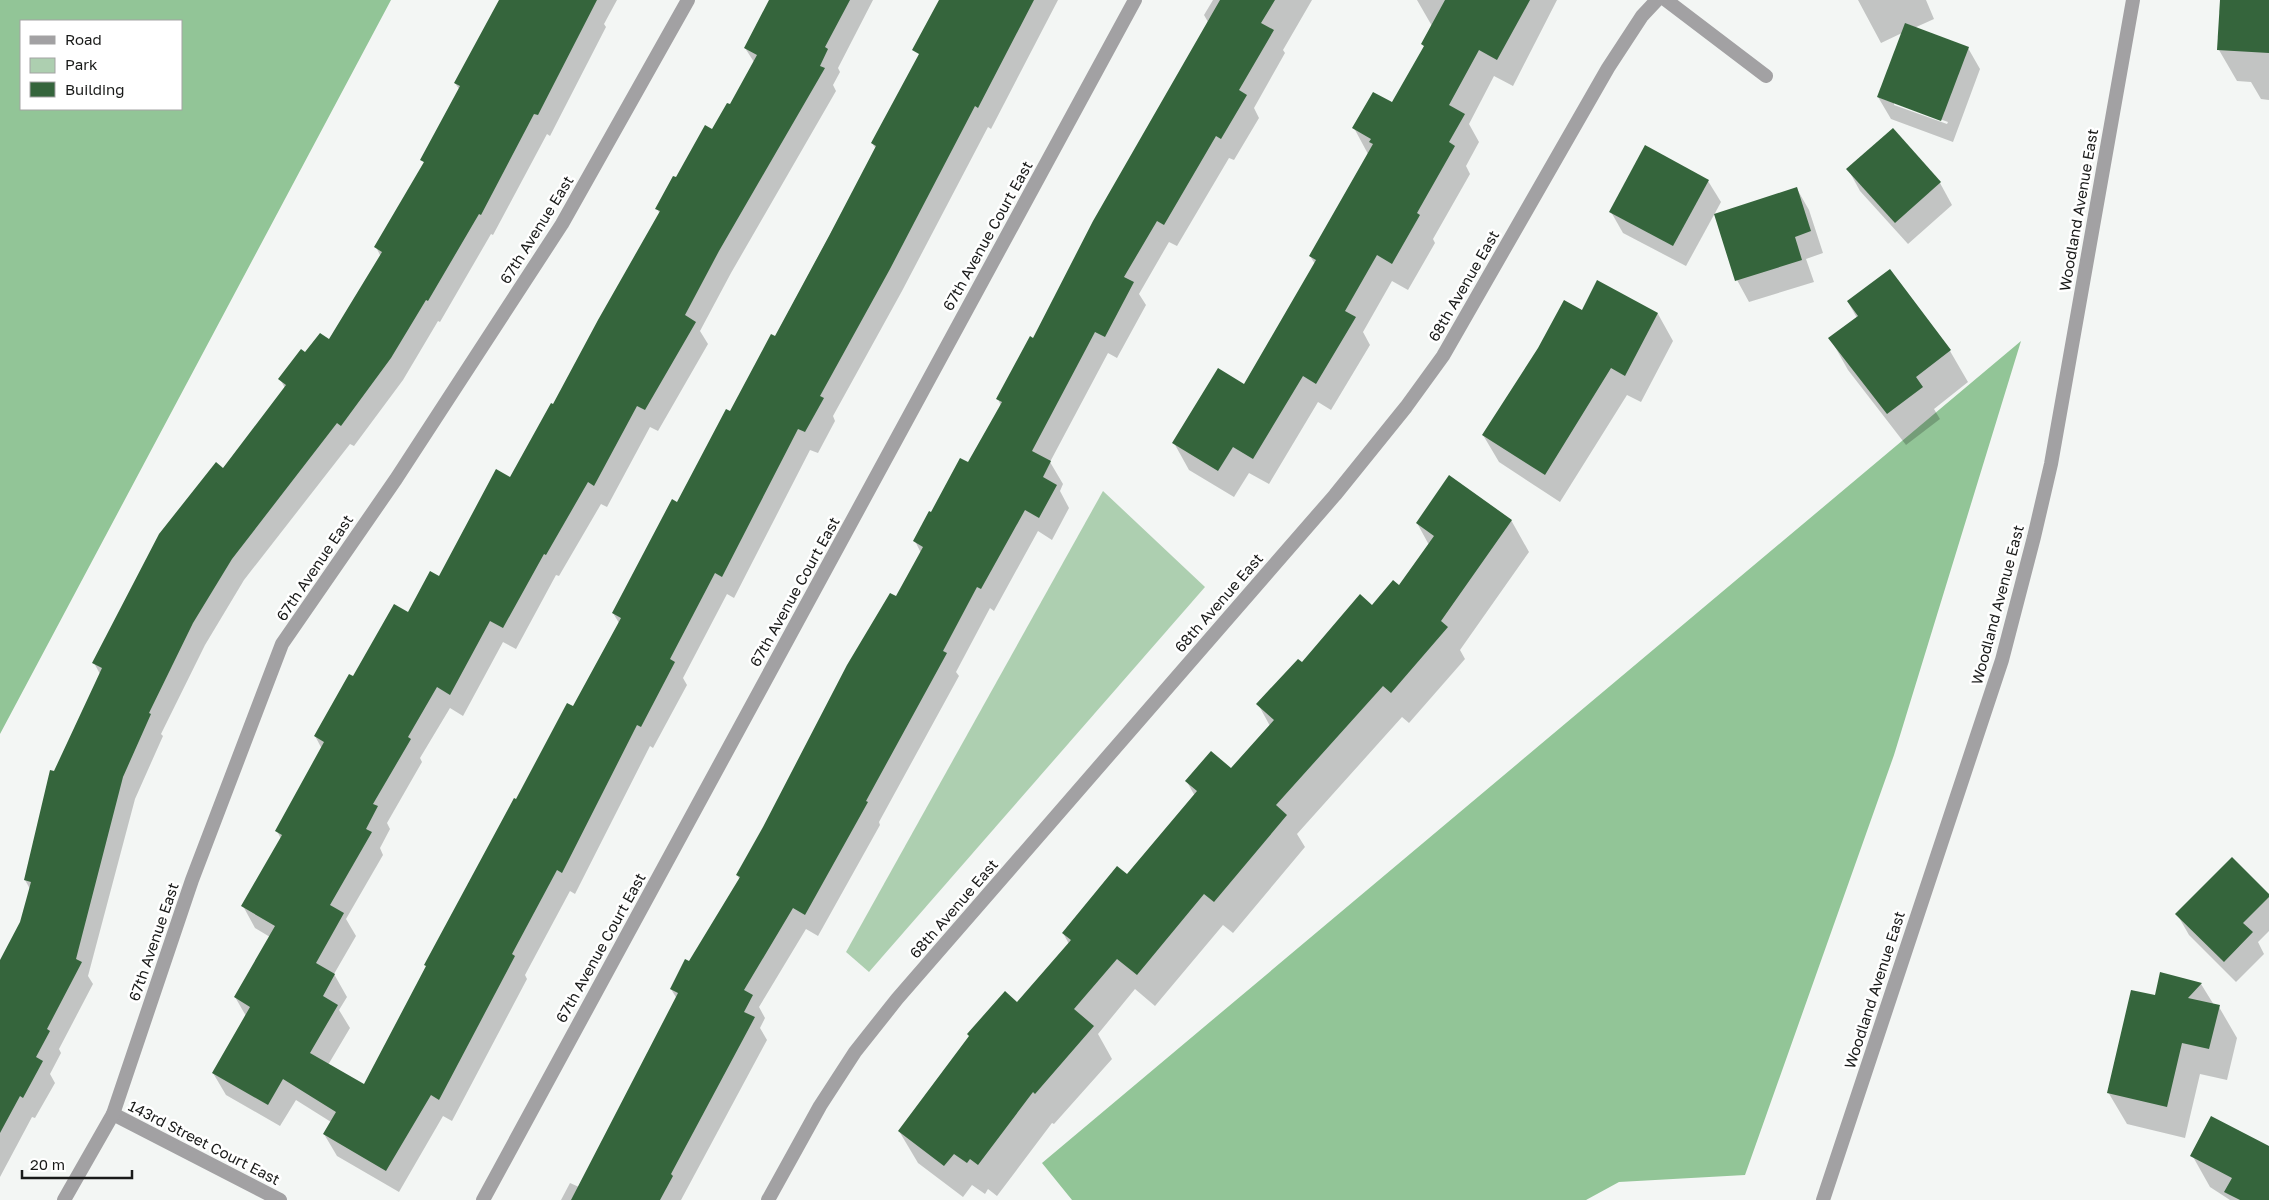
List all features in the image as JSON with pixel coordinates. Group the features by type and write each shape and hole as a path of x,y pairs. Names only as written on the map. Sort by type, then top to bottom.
{"street":[{"name":"67th Avenue East","path":"64,1200 113,1114 192,880 282,644 396,479 562,224 688,0"},
{"name":"67th Avenue Court East","path":"483,1200 1135,0"},
{"name":"68th Avenue East","path":"768,1200 820,1106 855,1052 897,999 1335,495 1406,407 1443,356 1608,68 1642,16 1656,0"},
{"path":"1666,0 1766,76"},
{"name":"Woodland Avenue East","path":"1823,1200 2002,660 2034,537 2051,464 2132,0"},
{"name":"143rd Street Court East","path":"113,1114 280,1200"}],"green space":[{"path":"0,0 391,0 0,734"},
{"path":"2021,341 1894,755 1745,1175 1619,1182 1586,1200 1072,1200 1042,1163"},
{"path":"1103,491 1205,587 869,972 846,952"}],"building":[{"path":"499,0 597,0 538,115 534,114 481,215 479,214 428,301 426,300 391,358 341,426 337,423 232,559 193,623 149,713 151,714 123,777 76,959 82,962 47,1029 50,1031 36,1057 43,1061 23,1098 20,1096 0,1133 0,960 20,922 31,882 24,880 50,770 54,771 102,668 92,663 159,534 216,462 223,468 286,385 278,379 301,349 305,352 320,333 329,339 382,252 374,247 424,162 420,160 460,86 454,83"},
{"path":"769,0 850,0 825,47 828,49 820,66 825,68 719,251 685,315 696,322 645,410 637,406 594,486 588,482 546,555 544,554 503,628 490,621 450,695 437,687 408,737 411,739 373,804 378,806 366,829 372,832 330,905 344,913 316,963 335,974 323,996 338,1005 310,1053 364,1084 426,966 424,965 514,798 516,799 567,703 573,706 621,618 612,613 672,499 677,502 726,409 730,411 771,334 775,336 829,236 876,146 871,143 919,54 912,50 939,0 1034,0 978,108 975,106 890,269 820,396 824,398 805,432 798,429 722,577 715,573 670,659 675,662 641,727 637,725 562,873 557,870 512,954 515,956 439,1100 431,1095 386,1171 323,1134 336,1112 283,1079 268,1105 212,1073 250,1007 234,997 275,926 241,906 282,835 275,831 324,742 314,736 349,674 353,676 394,604 408,612 430,571 439,576 496,469 510,477 551,403 553,404 660,211 655,209 673,176 676,177 705,125 712,129 727,103 730,104 757,55 744,48"},
{"path":"1220,0 1275,0 1261,23 1274,30 1239,90 1247,95 1221,139 1216,136 1164,225 1157,221 1124,277 1134,282 1105,337 1095,332 1032,451 1051,461 1043,477 1057,485 1039,518 1025,510 981,589 977,587 943,651 947,653 866,801 868,802 805,915 793,908 744,990 753,995 744,1012 755,1017 671,1174 673,1176 660,1200 571,1200 678,993 670,989 685,959 689,961 740,877 736,875 847,665 890,593 896,596 923,547 913,541 929,511 931,512 960,458 968,462 1002,402 996,399 1030,336 1033,338 1093,221"},
{"path":"1445,0 1530,0 1497,60 1479,50 1449,105 1465,114 1449,142 1455,146 1417,213 1420,215 1392,264 1377,255 1345,311 1356,317 1316,384 1303,376 1253,459 1233,447 1218,471 1172,443 1218,368 1244,384 1316,260 1309,256 1373,144 1369,142 1371,139 1352,128 1373,92 1392,102 1424,46 1421,44"},
{"path":"2220,0 2269,0 2269,53 2217,50"},
{"path":"1905,23 1969,47 1941,121 1877,97"},
{"path":"1893,128 1941,182 1895,223 1846,169"},
{"path":"1645,145 1709,180 1673,246 1609,212"},
{"path":"1797,187 1811,231 1795,237 1802,260 1735,281 1714,214"},
{"path":"1890,269 1951,350 1916,377 1923,387 1887,414 1828,338 1858,316 1847,301"},
{"path":"1597,280 1658,313 1625,376 1611,368 1545,475 1482,435 1538,348 1564,300 1582,310"},
{"path":"1449,475 1512,520 1441,621 1448,627 1391,693 1383,686 1276,805 1287,815 1214,902 1204,894 1137,975 1117,959 1074,1009 1094,1026 1035,1094 1033,1092 978,1165 970,1159 967,1163 954,1154 944,1166 898,1131 969,1036 967,1034 1005,991 1017,1002 1071,940 1062,933 1117,866 1127,874 1197,791 1185,781 1211,751 1231,768 1274,720 1256,704 1298,659 1302,662 1360,594 1372,605 1393,580 1399,585 1434,536 1416,523"},
{"path":"2232,857 2269,894 2269,897 2243,923 2253,932 2224,962 2175,914"},
{"path":"2160,972 2202,983 2188,998 2220,1005 2209,1049 2182,1043 2167,1107 2107,1093 2131,990 2155,995"},
{"path":"2211,1116 2269,1146 2269,1200 2240,1200 2224,1192 2232,1178 2190,1156"}]}
